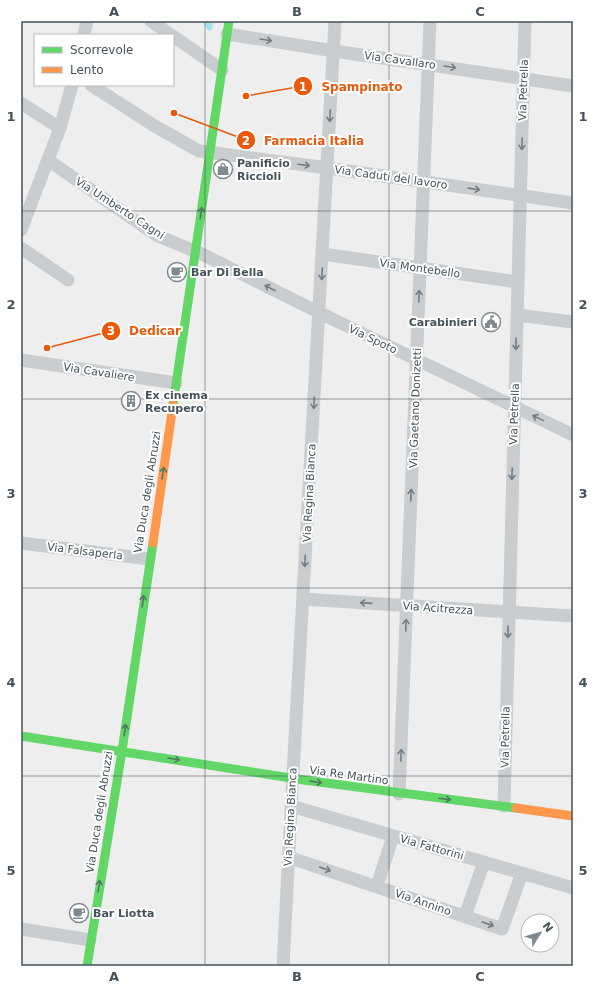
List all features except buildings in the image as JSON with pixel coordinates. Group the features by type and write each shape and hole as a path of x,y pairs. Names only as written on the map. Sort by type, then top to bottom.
{"main road":[{"name":"Via Duca degli Abruzzi","path":"87,966 90,940 122,751 149,559 230,21"},
{"name":"Via Re Martino","path":"21,736 292,779 573,816"}],"street":[{"path":"84,34 87,21"},
{"path":"151,21 169,34"},
{"name":"Via Regina Bianca","path":"283,966 292,779 336,21"},
{"name":"Via Gaetano Donizetti","path":"399,794 430,21"},
{"name":"Via Petrella","path":"504,806 525,21"},
{"name":"Via Cavallaro","path":"228,34 573,86"},
{"path":"174,37 222,70"},
{"path":"21,230 60,128 72,86"},
{"name":"Via Caduti del lavoro","path":"92,86 153,125 199,151 573,203"},
{"path":"21,103 60,128"},
{"name":"Via Umberto Cagni","path":"48,160 156,235 195,251"},
{"path":"21,248 68,280"},
{"name":"Via Spoto","path":"195,251 573,435"},
{"name":"Via Montebello","path":"323,254 518,282"},
{"path":"517,315 573,322"},
{"name":"Via Cavaliere","path":"21,360 176,383"},
{"name":"Via Falsaperla","path":"21,543 149,559"},
{"name":"Via Acitrezza","path":"303,599 573,616"},
{"name":"Via Fattorini","path":"291,806 573,888"},
{"path":"377,886 393,836"},
{"name":"Via Annino","path":"288,856 502,929 522,873"},
{"path":"465,916 484,862"},
{"path":"21,929 90,940"}],"water":[{"path":"213,21 212,30 207,30 203,22"}],"traffic: fast":[{"path":"173,405 229,21"},
{"path":"87,966 122,751 153,543"},
{"path":"21,736 304,780 516,808"}],"traffic: slow":[{"path":"153,543 173,405"},
{"path":"516,808 573,816"}],"place":[{"name":"Spampinato","path":"246,96"},
{"name":"Farmacia Italia","path":"174,113"},
{"name":"Panificio Riccioli","path":"223,169"},
{"name":"Bar Di Bella","path":"177,272"},
{"name":"Carabinieri","path":"491,322"},
{"name":"Dedicar","path":"47,348"},
{"name":"Ex cinema Recupero","path":"131,401"},
{"name":"Bar Liotta","path":"79,913"}]}
